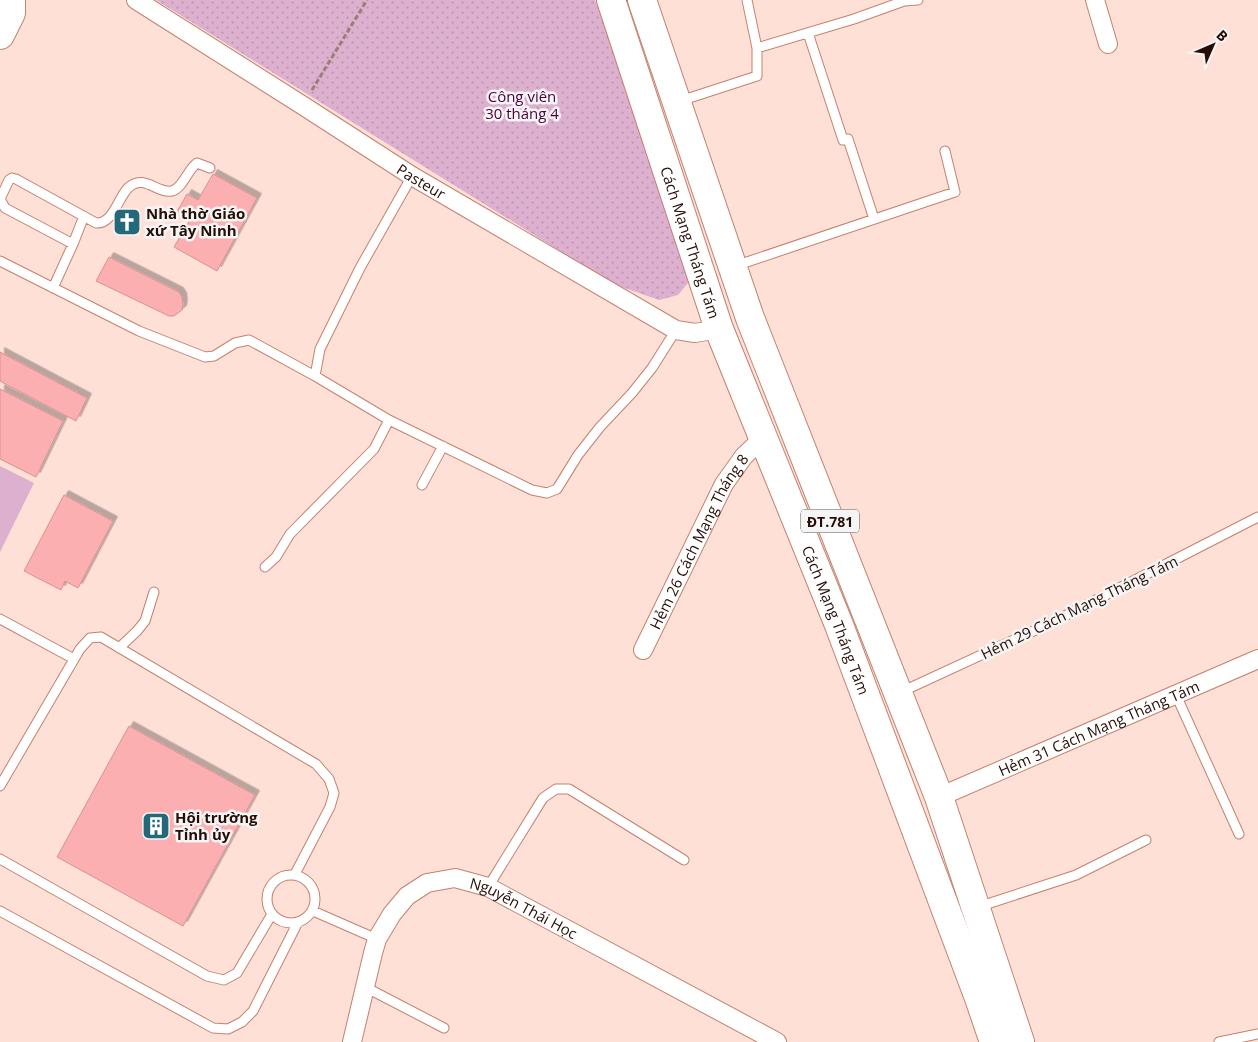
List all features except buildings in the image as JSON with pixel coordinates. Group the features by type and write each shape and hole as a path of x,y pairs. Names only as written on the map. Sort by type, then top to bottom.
{"main road":[{"name":"Cách Mạng Tháng Tám","path":"610,0 719,329 839,625 994,1042"},
{"name":"Cách Mạng Tháng Tám","path":"642,0 750,318 939,797 1020,1042"},
{"path":"719,329 750,318"},
{"path":"763,438 792,425"},
{"path":"869,705 898,693"}],"street":[{"name":"Pasteur","path":"136,0 412,176 676,330 695,333 719,329"},
{"path":"1095,0 1108,44"},
{"name":"Hẻm 26 Cách Mạng Tháng 8","path":"643,650 724,484 744,456 763,438"},
{"name":"Hẻm 31 Cách Mạng Tháng Tám","path":"939,797 1258,660"},
{"name":"Nguyễn Thái Học","path":"352,1042 377,939 392,914 407,896 427,883 455,878 488,887 777,1042"}],"lane":[{"path":"677,102 757,76 757,48 747,0"},
{"path":"757,48 854,19 904,1 918,0"},
{"path":"808,33 843,140 848,139 874,219"},
{"path":"733,266 955,192 945,151"},
{"path":"73,244 5,208 0,199 2,189 9,180 12,178 16,179 84,216 102,223 108,219 129,187 136,183 143,182 172,191 180,186 192,166 197,163 210,168"},
{"path":"315,376 320,349 360,268 412,176"},
{"path":"54,288 84,216"},
{"path":"0,261 139,331 205,357 214,356 235,343 249,340 389,420 532,490 547,493 557,489 578,455 652,368 676,330"},
{"path":"265,567 276,557 290,534 374,449 389,420"},
{"path":"422,485 443,446"},
{"name":"Hẻm 29 Cách Mạng Tháng Tám","path":"898,693 1054,621 1258,517"},
{"path":"119,648 145,621 154,592"},
{"path":"0,620 74,659"},
{"path":"0,786 80,649 90,638 101,637 316,764 329,779 334,793 330,808 295,874"},
{"path":"1176,695 1239,834"},
{"path":"488,887 543,798 556,789 569,789 684,860"},
{"path":"976,908 1076,875 1146,840"},
{"path":"0,859 207,976 224,980 237,973 272,914"},
{"path":"295,874 301,876 312,885 314,890 316,901 313,911 307,918 298,922 288,923 279,920 272,914 268,905 267,896 270,886 276,879 285,875 295,874"},
{"path":"0,911 213,1028 228,1029 242,1022 253,1011 298,922"},
{"path":"313,911 377,939"},
{"path":"365,987 444,1028"},
{"path":"1219,1042 1258,1034"}],"path":[{"path":"302,105 367,0"}],"green space":[{"name":"Công viên 30 tháng 4","path":"156,0 595,0 679,235 686,260 688,283 678,295 659,300 613,284"},
{"path":"0,466 34,483 0,552"}],"place":[{"name":"Nhà thờ Giáo xứ Tây Ninh","path":"127,222"},
{"name":"Hội trường Tỉnh ủy","path":"156,826"}]}
